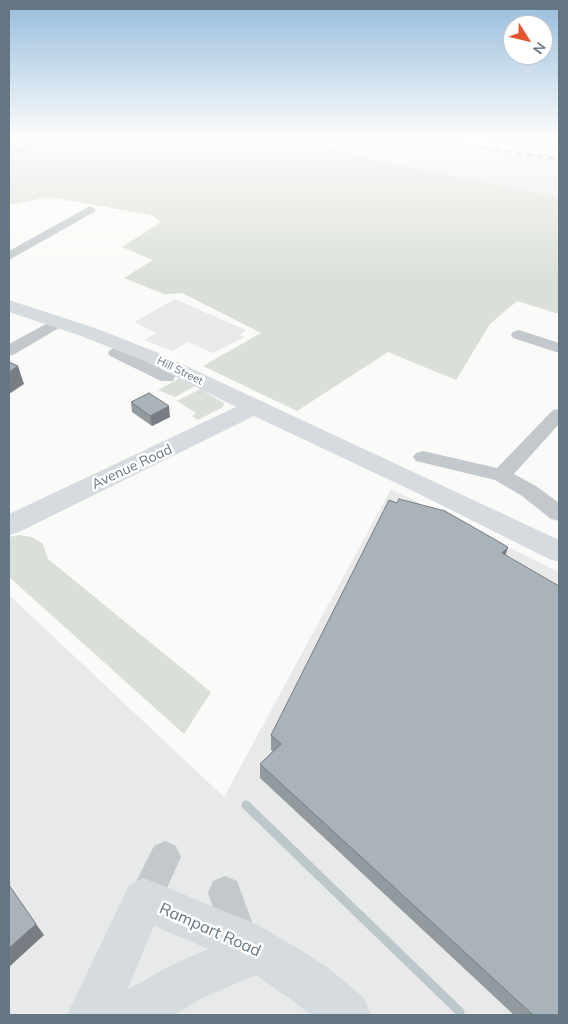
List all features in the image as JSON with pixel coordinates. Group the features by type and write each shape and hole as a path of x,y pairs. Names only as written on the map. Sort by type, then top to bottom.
{"main road":[{"name":"Hill Street","path":"9,306 126,346 172,366 559,552"},
{"name":"Avenue Road","path":"9,525 254,407"},
{"path":"219,425 248,420 288,423"},
{"path":"91,1015 144,900"},
{"name":"Rampart Road","path":"144,900 251,946 283,964 347,1015"},
{"path":"129,1015 251,946"}],"street":[{"path":"9,256 90,210"},
{"path":"9,351 59,322"},
{"path":"519,335 559,348"},
{"path":"126,346 116,353 167,377"},
{"path":"500,475 559,414"},
{"path":"423,457 500,475 529,491 559,514"},
{"path":"144,900 165,857"},
{"path":"225,893 251,946"}],"shaded area":[{"path":"9,187 508,187 559,197 559,314 517,301 490,324 456,380 388,352 297,411 203,366 261,333 182,293 164,294 124,278 153,260 122,247 161,222 152,215 48,197 9,205"},
{"path":"508,187 559,187 559,197"},
{"path":"175,299 246,330 240,335 245,337 213,353 188,342 172,351 144,340 156,333 134,322"},
{"path":"180,378 195,386 175,397 158,390"},
{"path":"200,389 224,403 223,407 198,420 192,416 196,413 177,401"},
{"path":"391,489 559,572 559,1015 9,1015 9,595 224,797"},
{"path":"19,535 32,537 43,544 48,559 211,692 184,734 9,577 9,537"}],"building":[{"path":"9,362 18,366 9,372"},
{"path":"149,393 169,406 150,416 131,402"},
{"path":"399,499 445,511 508,547 502,553 559,586 559,1015 533,1015 260,764 281,744 271,735 389,500 397,503"},
{"path":"9,885 36,924 9,948"}],"waterway":[{"path":"246,805 460,1012"}]}
